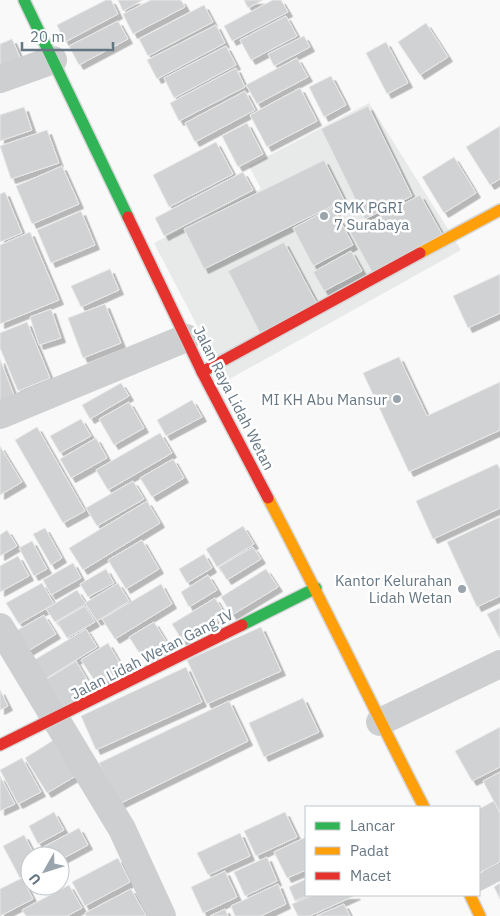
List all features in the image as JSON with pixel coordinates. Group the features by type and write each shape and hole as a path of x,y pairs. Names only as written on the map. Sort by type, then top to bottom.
{"main road":[{"name":"Jalan Raya Lidah Wetan","path":"24,0 202,372 316,588 380,722 423,806"},
{"path":"202,372 500,210"},
{"name":"Jalan Lidah Wetan Gang IV","path":"0,745 316,588"},
{"path":"470,896 480,916"}],"street":[{"path":"0,79 53,60"},
{"path":"0,415 186,338"},
{"path":"0,627 122,829 162,916"},
{"path":"380,722 500,664"}],"lane":[{"path":"480,882 500,872"}],"shaded area":[{"name":"SMK PGRI 7 Surabaya","path":"369,103 461,250 226,381 154,243 261,189 249,166"}],"building":[{"path":"106,0 111,0 118,14 65,42 57,25"},
{"path":"118,0 143,0 123,11"},
{"path":"151,0 181,0 185,7 133,34 123,14"},
{"path":"244,0 263,0 248,8"},
{"path":"273,0 281,0 288,12 232,41 224,26"},
{"path":"204,5 213,22 148,56 139,39"},
{"path":"286,16 297,36 251,60 240,40"},
{"path":"118,21 128,39 79,65 69,46"},
{"path":"426,23 448,57 420,75 398,42"},
{"path":"216,25 225,43 157,79 147,60"},
{"path":"304,36 310,47 274,66 268,54"},
{"path":"12,39 22,62 0,72 0,44"},
{"path":"386,42 408,83 387,94 366,53"},
{"path":"226,46 236,65 174,98 164,78"},
{"path":"297,58 308,77 257,104 246,85"},
{"path":"236,68 245,87 179,121 170,103"},
{"path":"331,76 346,105 324,117 309,87"},
{"path":"300,88 317,121 267,147 250,115"},
{"path":"245,91 255,110 195,142 185,123"},
{"path":"368,106 412,196 365,219 321,129"},
{"path":"24,107 32,130 0,141 0,115"},
{"path":"247,123 263,154 238,167 222,136"},
{"path":"500,126 500,179 490,185 466,147"},
{"path":"47,130 59,163 11,179 0,146"},
{"path":"216,142 233,174 169,207 153,175"},
{"path":"454,157 476,193 444,213 422,177"},
{"path":"324,160 344,200 204,269 184,229"},
{"path":"62,166 79,204 32,224 16,186"},
{"path":"243,172 253,190 164,236 155,218"},
{"path":"5,192 22,233 0,242 0,194"},
{"path":"420,195 443,236 373,274 350,232"},
{"path":"333,207 353,245 313,266 293,228"},
{"path":"81,211 95,245 51,263 37,230"},
{"path":"30,232 59,300 0,324 0,245"},
{"path":"284,242 317,304 260,333 228,271"},
{"path":"351,251 362,271 324,291 313,272"},
{"path":"110,269 119,290 81,307 71,286"},
{"path":"500,274 500,313 468,328 453,296"},
{"path":"105,304 121,343 83,358 68,318"},
{"path":"51,309 61,338 39,345 30,317"},
{"path":"27,322 50,378 18,391 0,348 0,333"},
{"name":"MI KH Abu Mansur","path":"399,357 427,416 500,382 500,430 409,472 363,373"},
{"path":"0,359 18,405 0,411"},
{"path":"121,383 129,396 90,419 82,405"},
{"path":"192,400 202,417 166,436 157,420"},
{"path":"129,402 144,428 114,445 99,419"},
{"path":"81,419 91,436 60,453 50,436"},
{"path":"37,427 85,511 63,523 15,440"},
{"path":"160,433 172,453 108,490 96,470"},
{"path":"96,438 107,458 71,478 60,459"},
{"path":"0,446 22,482 0,495"},
{"path":"173,459 184,478 152,497 140,478"},
{"path":"497,464 500,469 500,508 433,539 416,501"},
{"path":"133,481 144,499 97,526 86,508"},
{"path":"147,501 160,523 83,570 69,548"},
{"path":"500,517 500,596 477,607 447,542"},
{"path":"243,526 254,544 217,567 206,549"},
{"path":"45,528 62,558 51,565 33,534"},
{"path":"7,530 17,546 0,556 0,535"},
{"path":"142,540 159,569 126,589 108,560"},
{"path":"32,541 47,569 34,576 19,548"},
{"path":"253,547 261,559 227,580 219,567"},
{"path":"204,554 212,568 187,583 179,569"},
{"path":"18,556 29,576 0,592 0,566"},
{"path":"73,563 81,578 51,595 43,580"},
{"path":"106,569 114,583 88,597 80,584"},
{"path":"266,569 278,587 232,615 221,597"},
{"path":"208,575 217,590 189,607 181,592"},
{"path":"42,583 54,604 19,624 6,603"},
{"path":"118,583 129,601 97,621 85,603"},
{"path":"161,584 172,604 115,639 102,619"},
{"path":"77,590 86,604 55,622 46,609"},
{"path":"215,598 226,616 183,642 172,624"},
{"path":"85,606 95,622 67,638 57,622"},
{"path":"500,608 500,639 487,614"},
{"path":"44,615 56,634 28,651 16,631"},
{"path":"154,622 170,648 146,663 129,637"},
{"path":"261,627 281,671 207,704 187,660"},
{"path":"86,629 97,647 42,681 31,662"},
{"path":"108,643 124,670 98,686 81,660"},
{"path":"76,661 94,691 65,708 47,679"},
{"path":"186,667 202,702 96,750 81,716"},
{"path":"0,690 8,706 0,710"},
{"path":"303,698 319,732 264,757 249,723"},
{"path":"229,701 248,741 119,804 99,763"},
{"path":"500,727 500,767 472,781 455,751"},
{"path":"57,738 79,774 47,793 25,758"},
{"path":"22,758 41,792 18,804 0,770"},
{"path":"500,772 500,810 499,811 483,781"},
{"path":"0,776 15,804 0,811"},
{"path":"494,801 500,813 500,862 480,872 480,808"},
{"path":"54,812 64,830 38,844 29,826"},
{"path":"285,812 297,837 256,856 244,831"},
{"path":"79,828 88,845 70,855 70,846 45,846"},
{"path":"240,833 250,856 208,875 197,853"},
{"path":"24,835 30,846 20,846 20,878 3,846"},
{"path":"305,837 305,870 287,878 274,852"},
{"path":"267,857 277,881 245,896 234,872"},
{"path":"118,858 130,882 85,906 72,882"},
{"path":"225,871 237,897 203,913 191,887"},
{"path":"20,879 20,896 31,896 33,899 0,916 0,889"},
{"path":"305,879 306,896 295,901 289,887"},
{"path":"500,883 500,899 494,887"},
{"path":"278,884 286,904 261,916 235,916 231,906"},
{"path":"70,887 82,908 67,916 26,916 22,910 48,896 70,896"},
{"path":"131,889 146,916 86,916 85,913"},
{"path":"311,896 354,896 310,916 298,916 292,904"},
{"path":"344,904 350,916 316,916"},
{"path":"225,909 228,916 210,916"}],"traffic: fast":[{"path":"24,0 128,217"},
{"path":"242,625 316,588"}],"traffic: slow":[{"path":"420,253 500,210"},
{"path":"268,498 424,806"},
{"path":"470,896 480,916"}],"traffic: jam":[{"path":"128,217 202,372 268,498"},
{"path":"202,372 420,253"},
{"path":"0,745 242,625"}],"place":[{"name":"SMK PGRI 7 Surabaya","path":"324,216"},
{"name":"MI KH Abu Mansur","path":"397,399"},
{"name":"Kantor Kelurahan Lidah Wetan","path":"462,589"}]}
